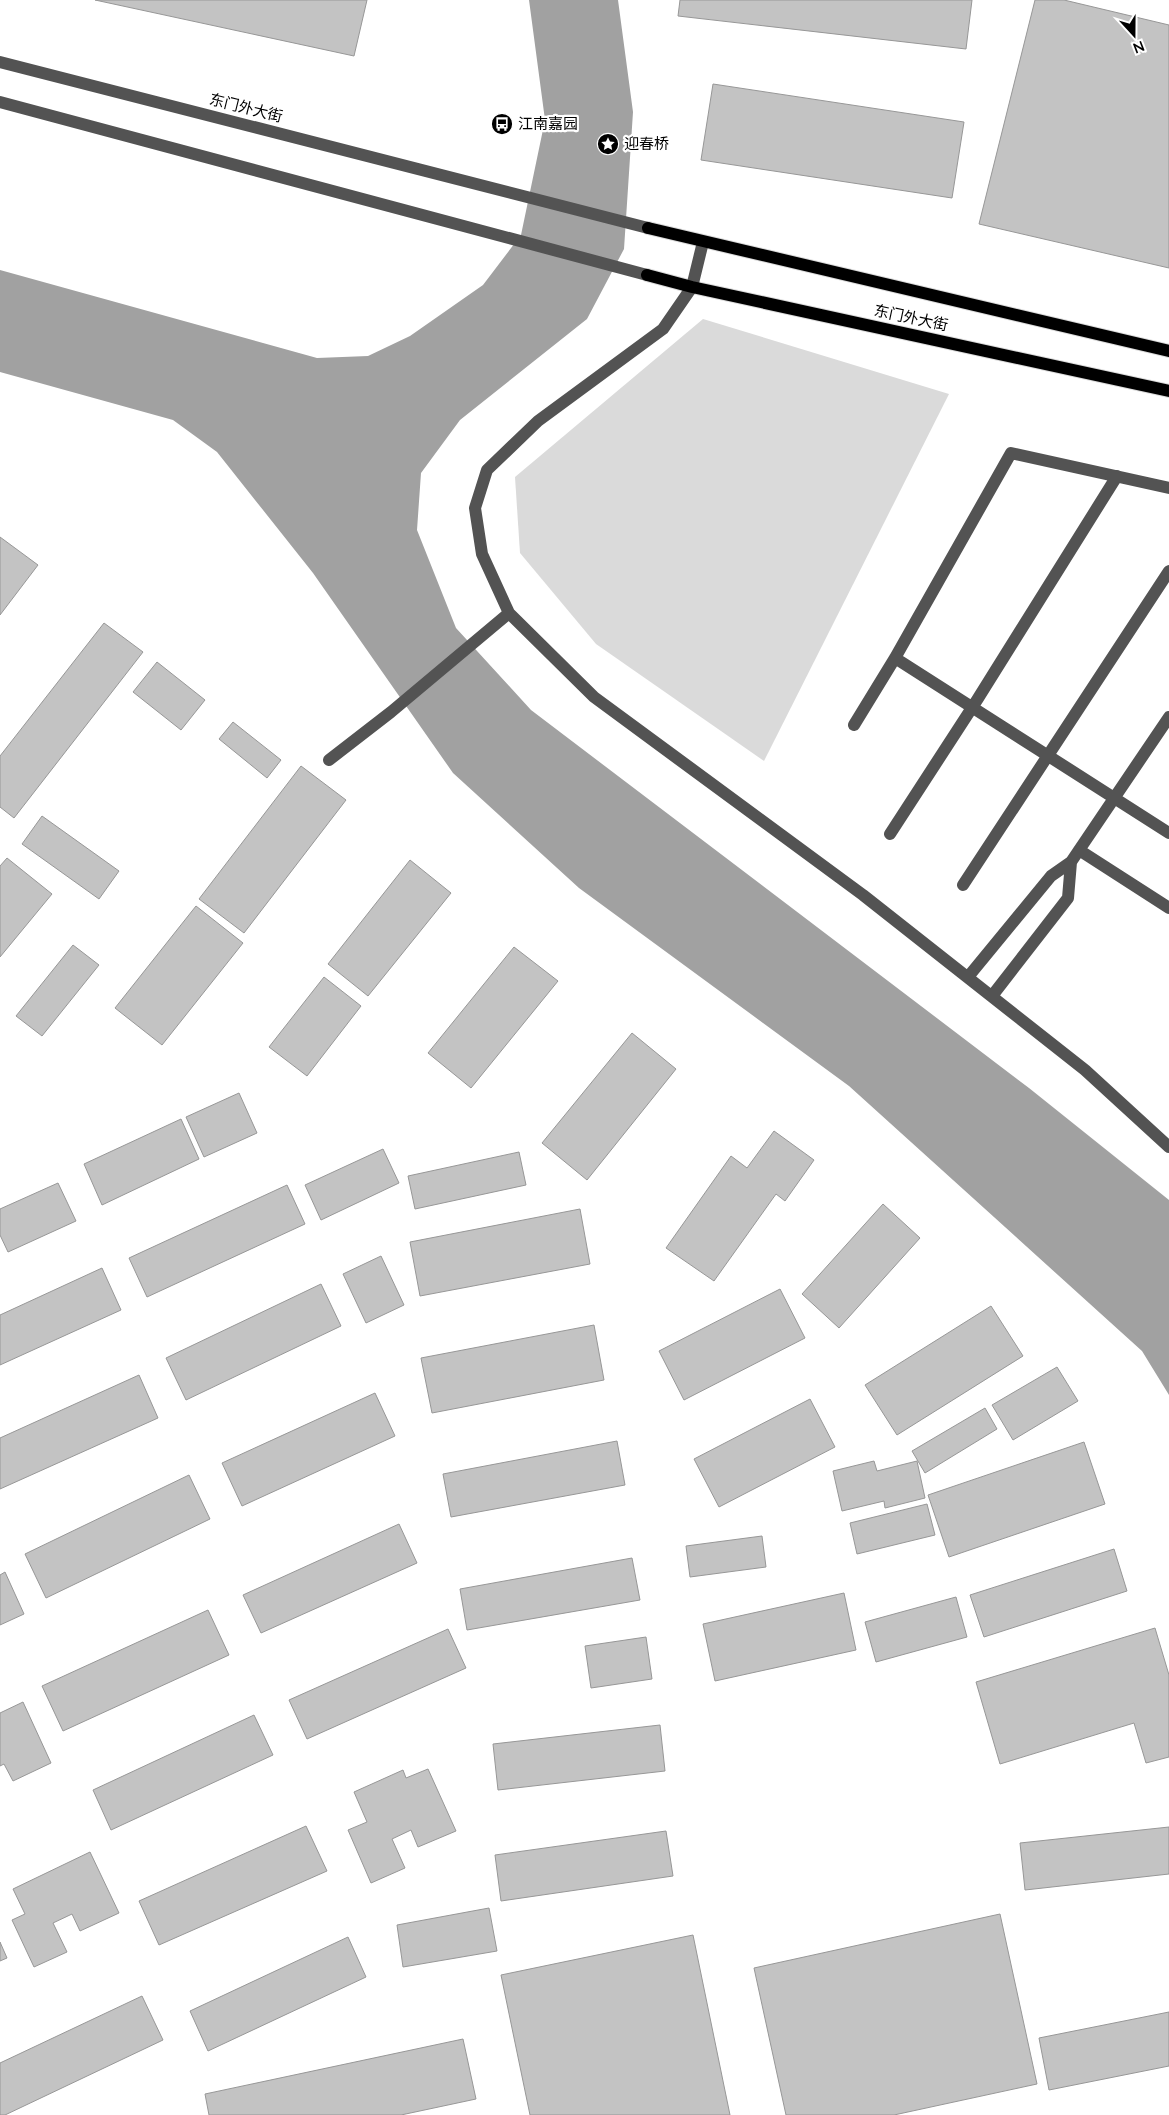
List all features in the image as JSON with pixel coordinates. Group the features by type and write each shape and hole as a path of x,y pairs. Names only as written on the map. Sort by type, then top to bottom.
{"main road":[{"name":"东门外大街","path":"648,228 1169,351"},
{"name":"东门外大街","path":"647,275 692,287 1169,391"}],"street":[{"name":"东门外大街","path":"0,62 648,228"},
{"path":"0,102 647,275"},
{"path":"703,242 692,287 663,330 538,421 487,470 475,508 482,554 509,613 594,697 863,895 1085,1070 1169,1147"},
{"path":"854,725 895,658 1011,453 1169,488"},
{"path":"890,834 1117,476"},
{"path":"963,885 1169,570"},
{"path":"329,760 391,712 509,613"},
{"path":"895,658 1169,832"},
{"path":"968,978 1048,879 1071,862 1169,716"},
{"path":"1079,850 1169,908"},
{"path":"992,996 1068,898 1071,862"}],"shaded area":[{"path":"529,0 618,0 633,112 624,249 587,319 460,420 421,473 417,530 456,628 531,710 1029,1088 1169,1200 1169,1395 1142,1351 849,1086 579,888 453,773 313,573 217,452 173,420 0,372 0,270 317,358 368,356 410,336 483,285 521,235 545,120"},
{"path":"703,319 949,394 764,761 596,644 520,553 515,477"}],"building":[{"path":"95,0 367,0 354,56"},
{"path":"680,0 972,0 966,49 678,16"},
{"path":"1035,0 1064,0 1169,25 1169,268 979,224"},
{"path":"713,84 964,122 952,198 701,160"},
{"path":"0,537 38,565 0,615"},
{"path":"104,623 143,652 14,818 0,807 0,756"},
{"path":"157,662 205,700 181,730 133,692"},
{"path":"233,722 281,760 267,778 219,739"},
{"path":"301,766 346,800 244,933 199,899"},
{"path":"42,816 119,871 99,899 22,844"},
{"path":"7,858 52,894 0,957 0,866"},
{"path":"410,860 451,893 368,996 328,964"},
{"path":"196,906 243,943 162,1045 115,1008"},
{"path":"73,945 99,965 42,1036 16,1016"},
{"path":"514,947 558,981 471,1088 428,1053"},
{"path":"324,977 361,1006 307,1076 269,1047"},
{"path":"632,1033 676,1069 587,1180 542,1143"},
{"path":"239,1093 257,1133 204,1157 186,1117"},
{"path":"181,1119 199,1159 102,1205 84,1164"},
{"path":"774,1131 814,1160 785,1201 776,1194 714,1281 666,1248 731,1156 747,1168"},
{"path":"383,1149 399,1183 321,1220 305,1185"},
{"path":"519,1152 526,1185 415,1209 408,1176"},
{"path":"58,1183 76,1221 8,1252 0,1235 0,1209"},
{"path":"287,1185 305,1224 147,1297 129,1258"},
{"path":"883,1204 920,1238 839,1328 802,1294"},
{"path":"580,1209 590,1264 420,1296 410,1242"},
{"path":"381,1256 404,1305 366,1323 343,1274"},
{"path":"102,1268 121,1310 0,1365 0,1315"},
{"path":"321,1284 341,1326 186,1400 166,1358"},
{"path":"780,1289 805,1338 684,1400 659,1351"},
{"path":"991,1306 1023,1356 897,1435 865,1385"},
{"path":"594,1325 604,1380 432,1413 421,1358"},
{"path":"1057,1367 1078,1401 1013,1440 992,1405"},
{"path":"139,1375 158,1418 0,1489 0,1438"},
{"path":"375,1393 395,1436 242,1506 222,1463"},
{"path":"810,1399 835,1447 719,1507 694,1459"},
{"path":"985,1408 997,1429 925,1473 912,1451"},
{"path":"617,1441 625,1485 451,1517 443,1474"},
{"path":"1084,1442 1105,1504 949,1557 928,1495"},
{"path":"874,1461 877,1471 917,1461 925,1498 885,1508 884,1501 842,1511 833,1471"},
{"path":"189,1475 210,1519 46,1598 25,1554"},
{"path":"927,1504 935,1535 857,1554 850,1523"},
{"path":"399,1524 417,1563 261,1633 243,1595"},
{"path":"762,1536 766,1567 690,1577 686,1546"},
{"path":"1114,1549 1127,1591 984,1637 970,1595"},
{"path":"632,1558 640,1600 467,1630 460,1589"},
{"path":"5,1572 24,1614 0,1625 0,1575"},
{"path":"844,1593 856,1650 715,1681 703,1624"},
{"path":"956,1597 967,1637 876,1662 865,1622"},
{"path":"208,1610 229,1655 63,1731 42,1686"},
{"path":"1155,1628 1169,1675 1169,1757 1146,1763 1134,1723 1000,1764 976,1682"},
{"path":"448,1629 466,1668 307,1739 289,1700"},
{"path":"646,1637 652,1679 591,1688 585,1646"},
{"path":"23,1702 51,1763 13,1781 4,1764 0,1766 0,1713"},
{"path":"254,1715 273,1755 111,1830 93,1790"},
{"path":"660,1725 665,1771 498,1790 493,1744"},
{"path":"428,1769 456,1831 418,1847 411,1830 392,1839 405,1868 371,1883 348,1830 367,1822 354,1792 403,1770 406,1778"},
{"path":"306,1826 327,1871 159,1945 139,1901"},
{"path":"1169,1827 1169,1874 1025,1890 1020,1843"},
{"path":"666,1831 673,1876 501,1901 495,1855"},
{"path":"90,1852 119,1913 80,1931 72,1914 53,1923 67,1952 34,1967 12,1920 25,1914 13,1889"},
{"path":"489,1908 497,1951 403,1967 397,1925"},
{"path":"1000,1914 1037,2084 894,2115 786,2115 754,1968"},
{"path":"693,1935 730,2115 530,2115 501,1975"},
{"path":"348,1937 366,1977 208,2051 190,2011"},
{"path":"0,1942 7,1958 0,1961"},
{"path":"142,1996 163,2040 5,2115 0,2115 0,2063"},
{"path":"1169,2012 1169,2066 1049,2090 1039,2038"},
{"path":"463,2039 476,2099 401,2115 209,2115 205,2094"}],"place":[{"name":"江南嘉园","path":"502,124"},
{"name":"迎春桥","path":"608,144"}]}
